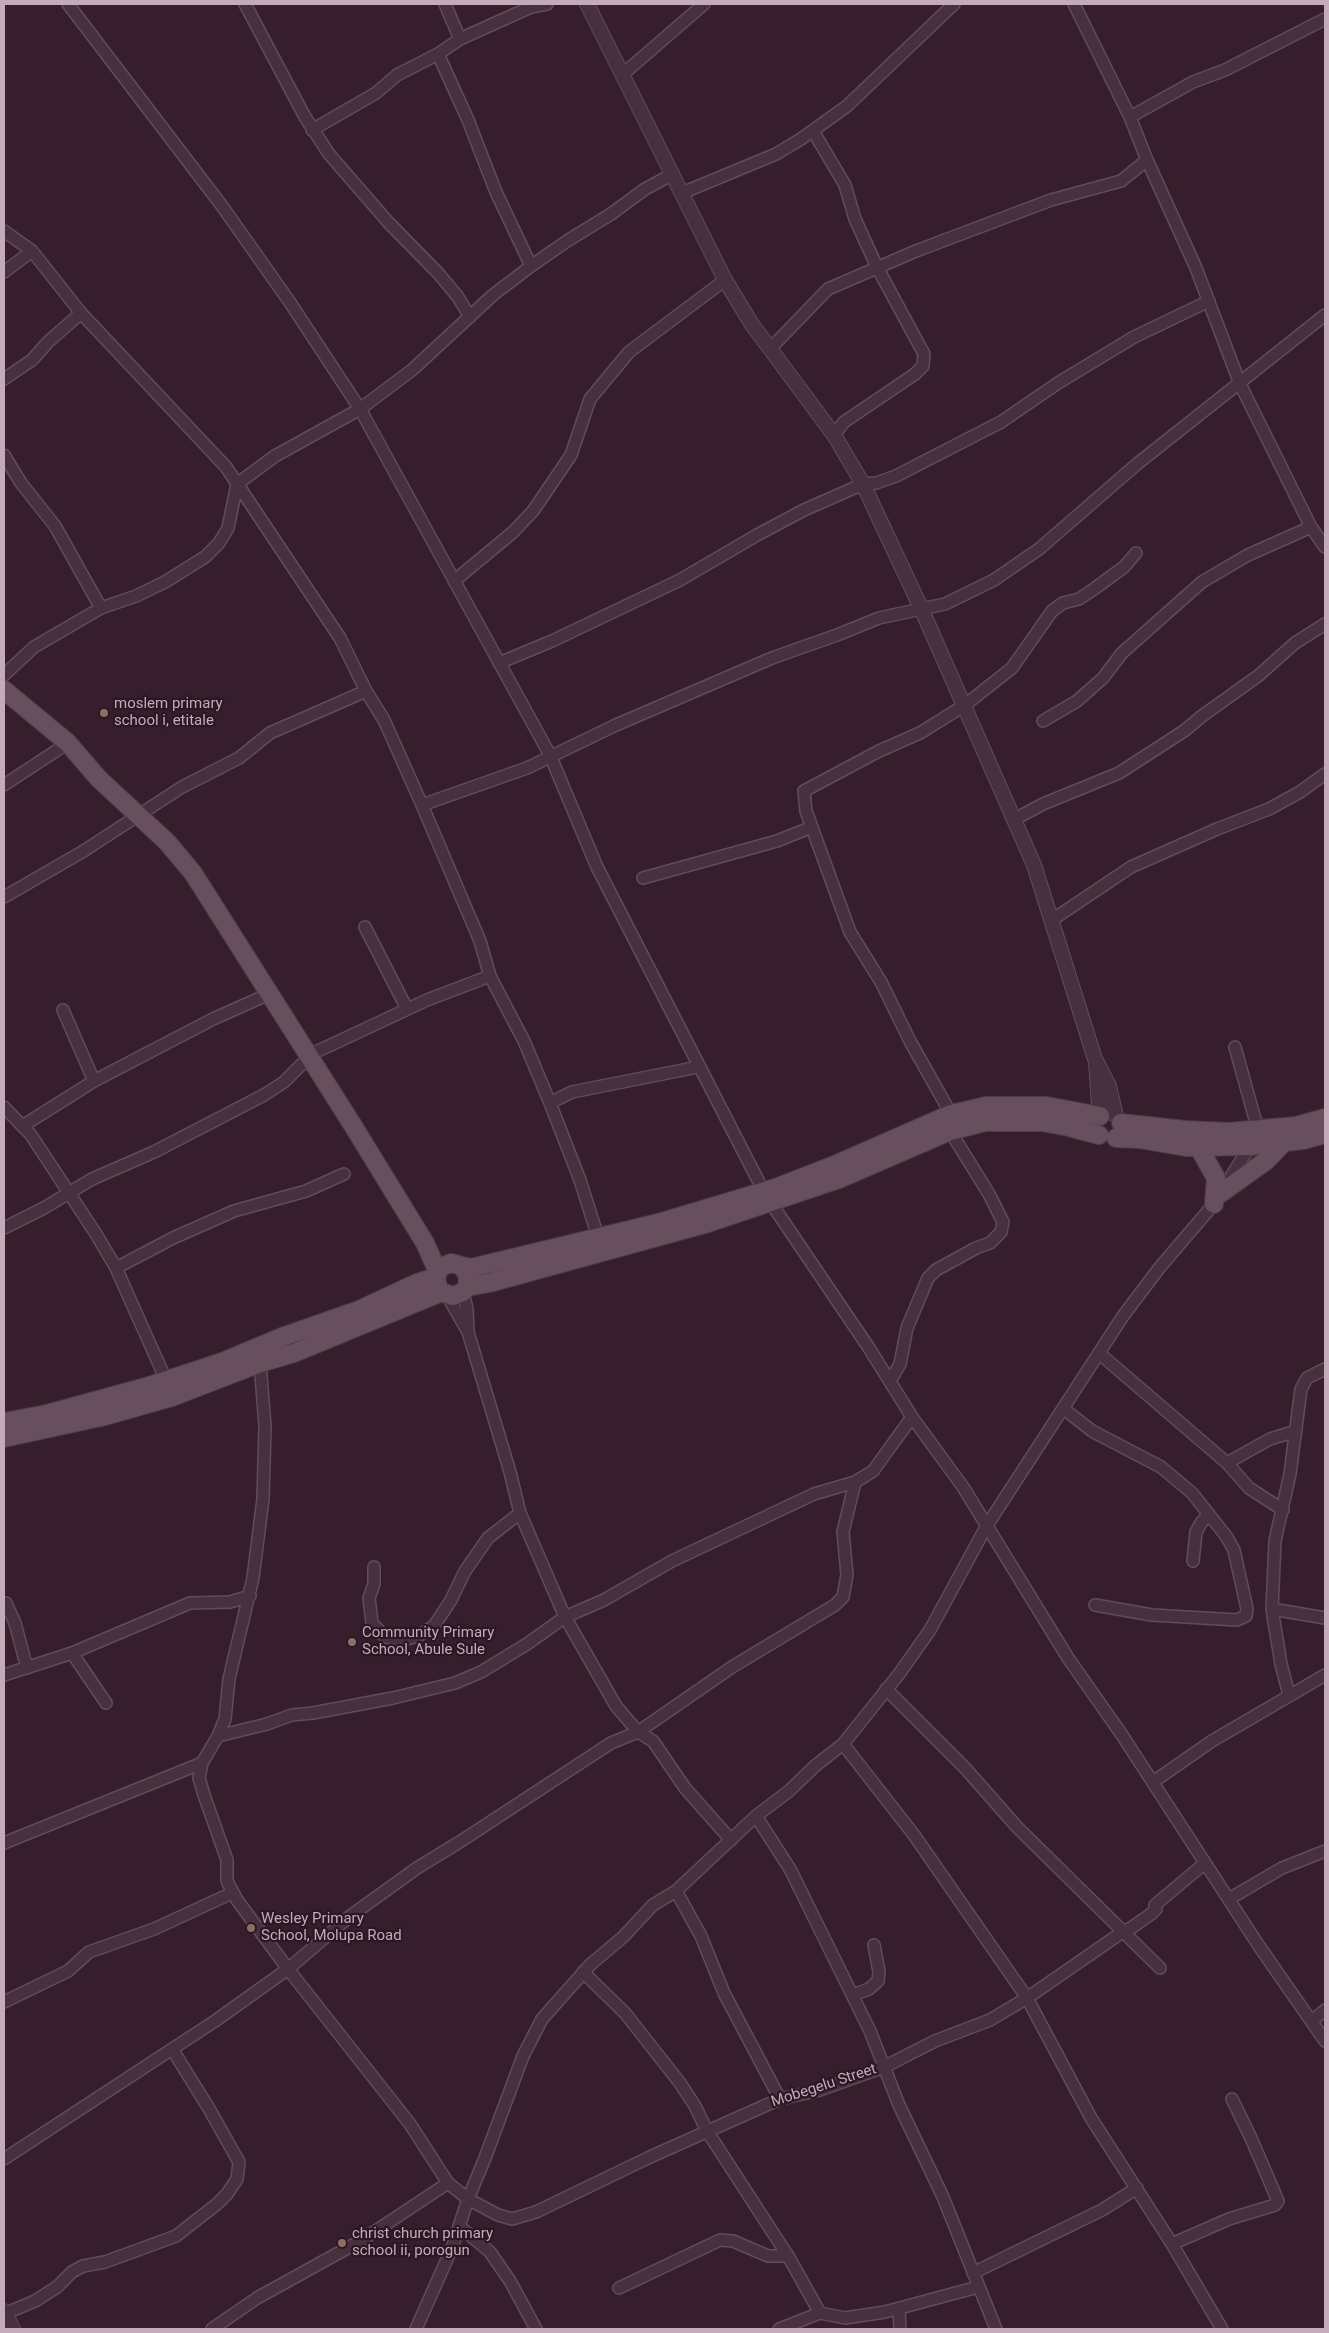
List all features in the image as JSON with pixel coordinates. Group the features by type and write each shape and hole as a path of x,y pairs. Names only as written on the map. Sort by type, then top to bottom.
{"main road":[{"path":"4,677 142,811 193,873 269,994 314,1054"},
{"path":"4,690 68,742 99,779 176,836 194,858 283,1000 425,1243 451,1281"},
{"path":"4,1438 105,1416 172,1397 260,1363 294,1353 451,1281 471,1268 839,1179 951,1122 1024,1121 1069,1127 1109,1124 1212,1132 1296,1126 1325,1118"},
{"path":"1109,1124 1198,1146 1250,1146 1325,1134"},
{"path":"1218,1199 1266,1160 1284,1142"},
{"path":"1198,1146 1216,1178 1218,1199"},
{"path":"4,1422 86,1405 222,1362 282,1337 360,1310 417,1283 451,1281 680,1232 767,1196"}],"street":[{"path":"68,4 222,206 289,301 360,409 550,755 597,867 698,1067 767,1196 912,1417 963,1487 1068,1658 1325,2041"},
{"path":"245,4 312,130 329,154 365,197 438,273 458,297 470,317"},
{"path":"445,4 460,39"},
{"path":"312,130 376,93 398,75 438,54 460,39 530,7 547,4"},
{"path":"587,4 725,280 751,323 834,435 863,484 921,608 1034,865 1096,1059 1109,1086 1109,1124"},
{"path":"622,76 704,4"},
{"path":"682,193 776,154 813,131 847,106 954,4"},
{"path":"1074,4 1130,117 1147,160 1196,268 1240,384 1311,527 1325,546"},
{"path":"1130,117 1193,82 1225,70 1325,19"},
{"path":"438,54 468,120 496,192 531,266"},
{"path":"813,131 844,185 855,219 877,267 924,354 923,366 844,422 834,435"},
{"path":"770,348 786,334 828,289 877,267 1051,200 1121,181 1147,160"},
{"path":"4,677 34,647 101,608 136,596 165,582 205,557 219,543 228,528 237,484 276,456 360,409 412,370 470,317 531,266 611,214 645,189 673,174"},
{"path":"4,232 32,251 80,313 226,467 340,638 366,690 384,720 480,941 490,976 524,1042 550,1103 598,1237"},
{"path":"4,272 32,251"},
{"path":"454,581 512,533 533,511 570,455 590,399 629,352 725,280"},
{"path":"499,664 680,580 804,510 863,484 876,483 896,476 1001,422 1058,383 1134,337 1209,301"},
{"path":"4,379 32,360 48,342 80,313"},
{"path":"422,806 527,768 550,755 696,689 772,658 837,636 879,618 945,604 994,580 1039,549 1137,464 1325,315"},
{"path":"4,454 21,483 55,526 101,608"},
{"path":"1044,721 1077,701 1103,678 1122,653 1202,582 1248,555 1311,527"},
{"path":"890,1381 900,1364 907,1328 928,1278 936,1270 976,1248 990,1243 1001,1232 1003,1222 881,982 850,932 806,811 804,791 879,750 920,733 965,705 1012,668 1052,611 1063,603 1079,599 1094,589 1124,567 1136,553"},
{"path":"1015,819 1043,804 1119,773 1130,764 1184,732 1202,716 1258,676 1296,643 1325,624"},
{"path":"4,897 82,852 142,811 182,787 239,758 270,733 366,690"},
{"path":"4,784 68,742"},
{"path":"1052,920 1131,867 1268,809 1300,792 1325,774"},
{"path":"643,878 777,841 812,827"},
{"path":"366,927 406,1009"},
{"path":"4,1228 44,1208 92,1179 154,1152 264,1095 284,1082 314,1054 406,1009 490,976"},
{"path":"24,1125 94,1081 213,1019 269,994"},
{"path":"63,1010 94,1081"},
{"path":"1235,1047 1258,1130"},
{"path":"550,1103 572,1092 698,1067"},
{"path":"4,1106 24,1125 70,1192 116,1268 166,1380"},
{"path":"416,2329 452,2248 468,2199 530,2040 542,2019 583,1972 623,1937 653,1905 676,1891 756,1816 789,1791 815,1766 844,1744 930,1630 986,1527 1123,1316 1146,1285 1218,1199 1250,1146"},
{"path":"116,1268 173,1238 234,1211 306,1191 344,1174"},
{"path":"451,1281 510,1472 520,1514 565,1617 616,1706 638,1732 653,1742 685,1788 731,1840"},
{"path":"451,1281 467,1309 468,1332"},
{"path":"1100,1354 1227,1463 1249,1488 1283,1510"},
{"path":"4,2002 68,1972 89,1952 186,1916 232,1893 227,1881 227,1860 204,1795 200,1778 202,1764 218,1736 225,1719 229,1679 250,1596 263,1499 265,1426 260,1363"},
{"path":"1289,1696 1281,1664 1272,1609 1275,1541 1283,1510 1301,1389 1306,1378 1325,1369"},
{"path":"1064,1409 1092,1431 1161,1467 1192,1493 1234,1550 1240,1570 1246,1616 1237,1620 1180,1618 1095,1605"},
{"path":"218,1736 292,1715 313,1713 393,1698 455,1683 480,1672 565,1617 604,1600 672,1561 814,1494 855,1482 873,1471 912,1417"},
{"path":"1227,1463 1270,1439 1296,1431"},
{"path":"4,2159 172,2049 288,1969 349,1917 417,1868 611,1742 638,1732 732,1667 825,1613 843,1597 847,1575 843,1532 855,1482"},
{"path":"374,1567 374,1584 369,1598 372,1623 385,1637 403,1640 418,1636 434,1626 451,1600 465,1571 488,1538 520,1514"},
{"path":"1193,1561 1196,1532 1209,1514"},
{"path":"4,1675 72,1653 190,1603 230,1602 250,1596"},
{"path":"6,1603 16,1623 27,1668"},
{"path":"1272,1609 1325,1618"},
{"path":"72,1653 106,1704"},
{"path":"1153,1782 1212,1741 1325,1675"},
{"path":"886,1689 965,1768 1029,1839 1160,1968"},
{"path":"844,1744 914,1835 1027,1998 1090,2118 1172,2244 1222,2329"},
{"path":"4,1843 202,1764"},
{"path":"756,1816 790,1869 870,2030 899,2105 943,2197 996,2329"},
{"path":"1229,1899 1282,1868 1325,1851"},
{"name":"Mobegelu Street","path":"232,1893 288,1969 410,2124 448,2183 468,2199 498,2215 512,2220 521,2218 780,2099 820,2090 884,2067 935,2041 990,2020 1027,1998 1151,1914 1156,1909 1155,1904 1205,1863"},
{"path":"676,1891 701,1936 724,1994 780,2099"},
{"path":"853,1995 869,1989 878,1981 879,1972 874,1945"},
{"path":"583,1972 625,2013 655,2049 695,2106 707,2131 788,2256 820,2313"},
{"path":"1312,2021 1325,2010"},
{"path":"13,2329 4,2312 35,2301 57,2286 72,2272 83,2266 114,2259 176,2236 211,2210 228,2194 237,2179 239,2162 172,2049"},
{"path":"1172,2244 1230,2219 1275,2205 1278,2201 1232,2099"},
{"path":"214,2329 257,2298 362,2240 448,2183"},
{"path":"973,2273 1102,2210 1136,2188"},
{"path":"459,2226 490,2252 510,2281 536,2329"},
{"path":"618,2288 720,2240 732,2241 768,2256 788,2256"},
{"path":"778,2329 820,2313 845,2318 885,2312 978,2287"},
{"path":"899,2308 900,2329"}],"place":[{"name":"moslem primary school i, etitale","path":"104,713"},
{"name":"Community Primary School, Abule Sule","path":"352,1642"},
{"name":"Wesley Primary School, Molupa Road","path":"251,1928"},
{"name":"christ church primary school ii, porogun","path":"342,2243"}]}
